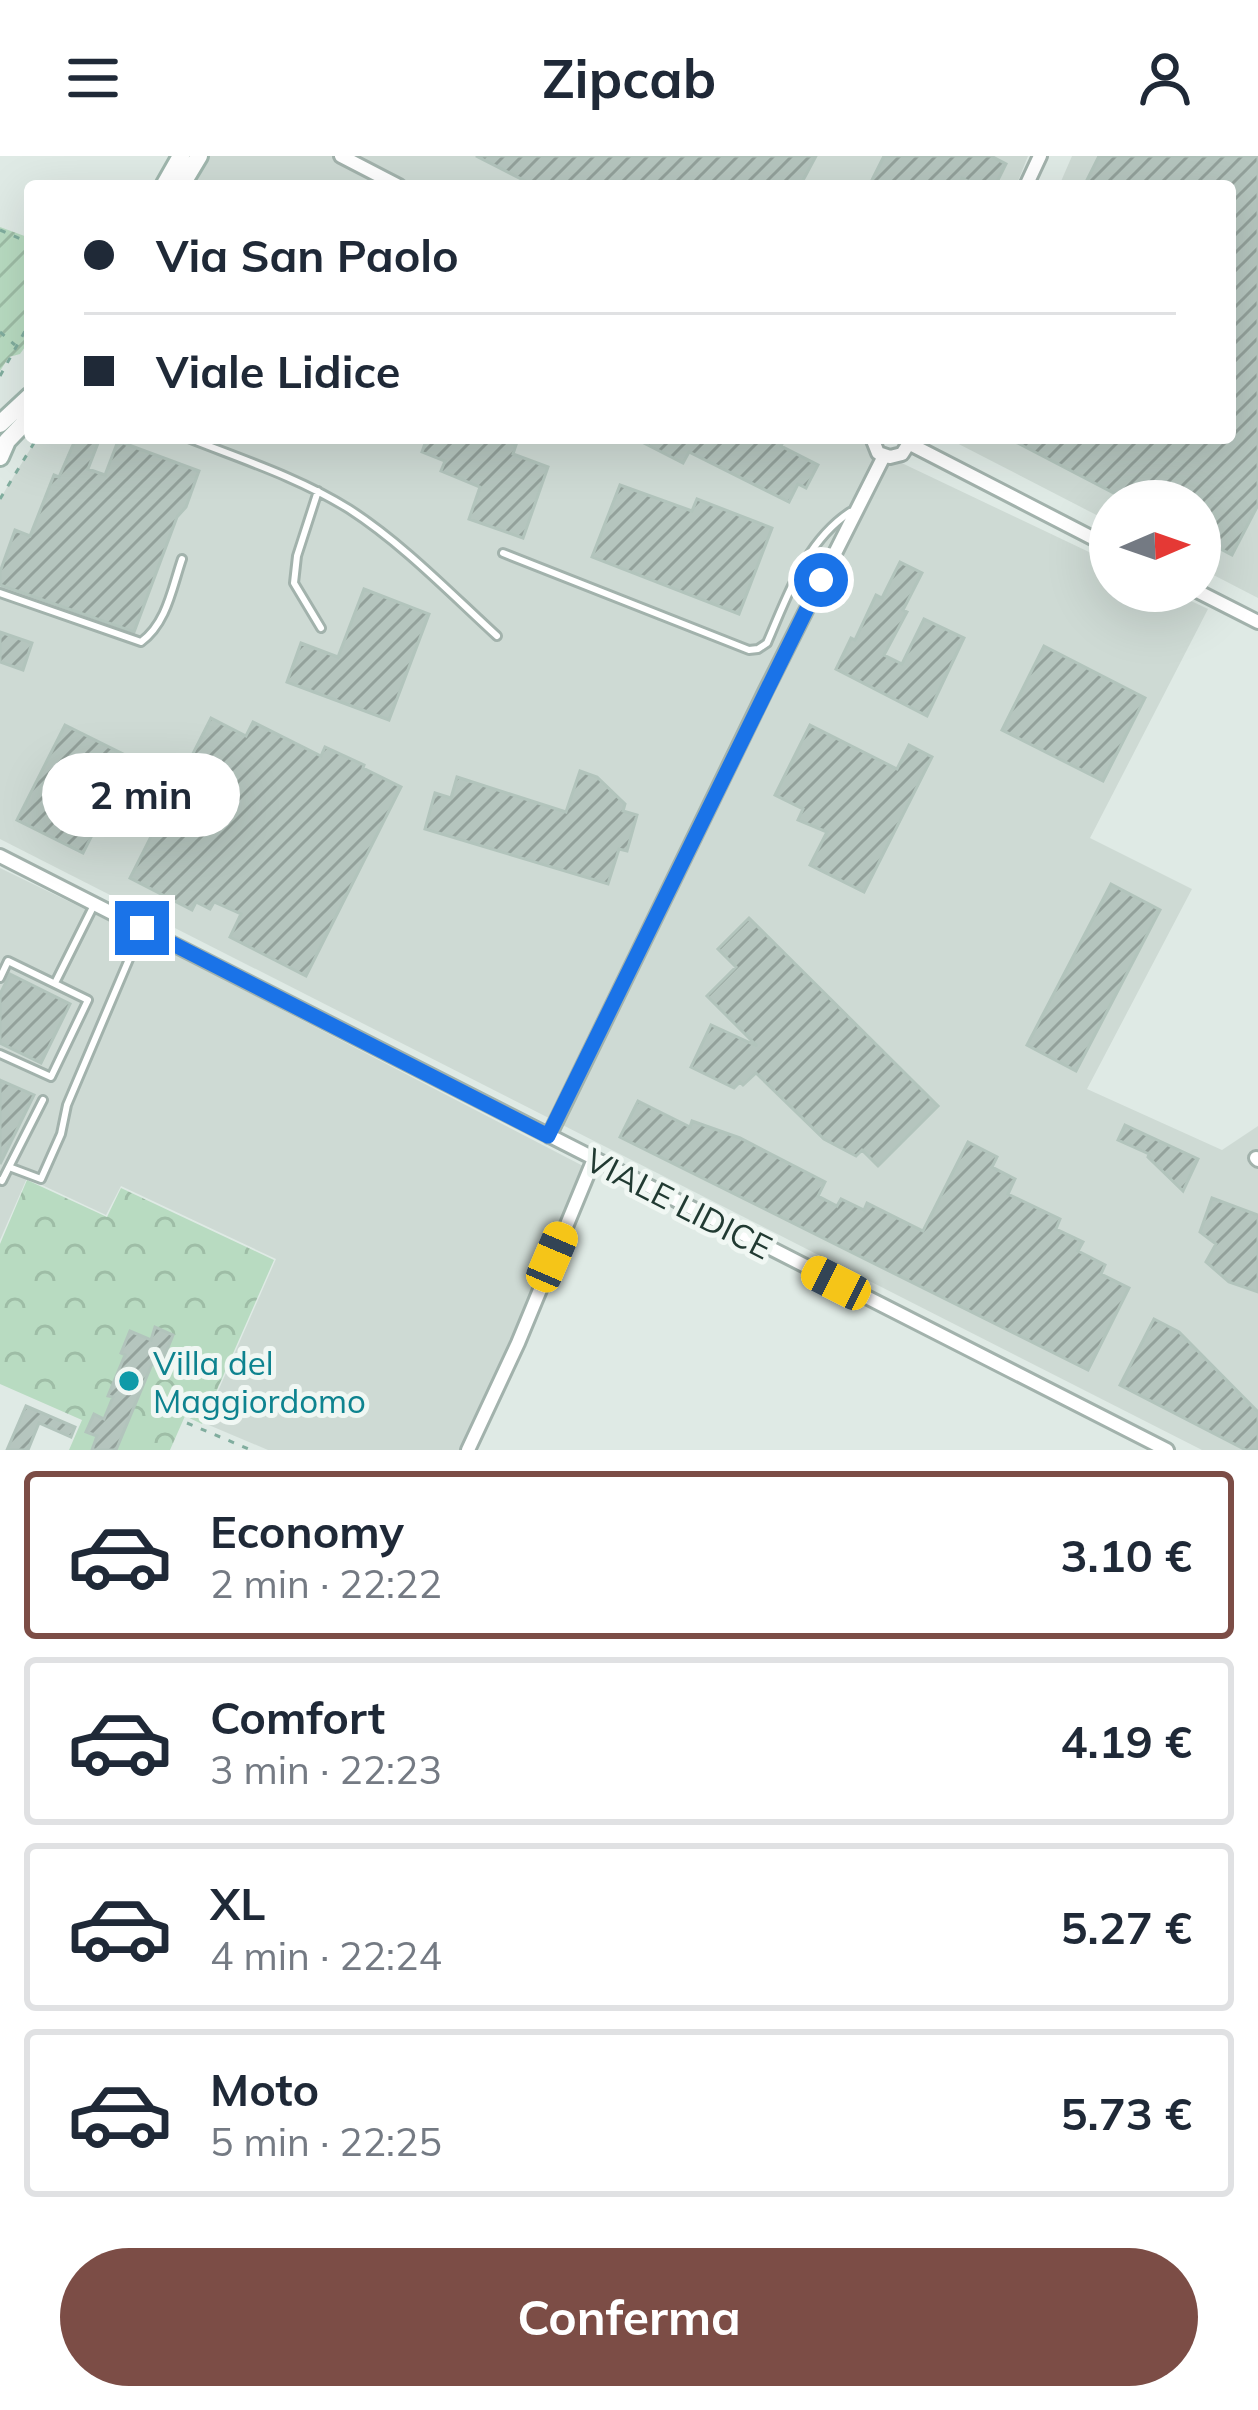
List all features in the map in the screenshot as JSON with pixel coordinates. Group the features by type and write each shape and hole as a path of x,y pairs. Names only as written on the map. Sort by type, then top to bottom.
{"street":[{"path":"341,156 387,180"},
{"path":"0,424 24,402"},
{"path":"0,457 24,423"},
{"path":"873,444 884,456 896,457 907,444"},
{"path":"916,444 1089,536"},
{"path":"548,1136 884,456"},
{"path":"1221,603 1258,622"},
{"name":"VIALE LIDICE","path":"0,856 1167,1450"},
{"path":"467,1450 518,1343 593,1159"}],"lane":[{"path":"203,444 318,491 378,528 497,636"},
{"path":"318,491 297,556 294,583 321,628"},
{"path":"503,554 749,650 758,649 767,643 819,538 858,507"},
{"path":"0,593 141,643 161,621 182,559"},
{"path":"55,982 94,904"},
{"path":"9,1166 41,1179 142,928"},
{"path":"0,978 8,962 88,1000 51,1077 0,1054"},
{"path":"0,1180 44,1100"}],"path":[{"path":"0,332 16,346"},
{"path":"0,376 24,332"},
{"path":"0,500 34,444"},
{"path":"187,1423 251,1450"}],"shaded area":[{"path":"206,156 1028,156 1018,180 192,180"},
{"path":"1072,156 1258,156 1258,598 1221,579 1221,480 1089,480 1089,511 959,444 1236,444 1236,180 1062,180"},
{"path":"33,444 869,444 1089,552 1089,612 1206,612 1090,838 1192,889 1087,1089 1222,1150 1258,1126 1258,1450 1202,1450 0,839 0,499"},
{"path":"0,868 585,1167 460,1450 268,1450 204,1423 276,1259 121,1186 106,1215 27,1178 0,1240"}],"green space":[{"path":"0,227 24,236 24,348 9,357 0,371"},
{"path":"27,1180 107,1217 121,1188 274,1260 202,1424 185,1416 170,1450 69,1450 82,1420 0,1384 0,1244"}],"building":[{"path":"476,156 816,156 803,180 523,180"},
{"path":"884,156 991,156 1006,164 998,180 872,180"},
{"path":"1099,156 1258,156 1258,505 1232,555 1221,549 1221,480 1089,480 1020,444 1236,444 1236,180 1087,180"},
{"path":"73,444 98,444 88,469 105,475 117,444 199,471 134,632 0,585 15,530 30,536 54,475 59,477"},
{"path":"425,444 513,444 513,454 548,467 523,538 469,519 480,487 441,471 445,461 422,452"},
{"path":"646,444 782,444 818,465 806,488 798,484 789,502 689,452 683,463"},
{"path":"620,485 692,511 697,499 772,528 739,614 592,557"},
{"path":"900,562 922,573 884,655 902,664 924,619 964,638 927,716 836,669 876,595 882,598"},
{"path":"364,589 429,614 389,720 287,682 301,643 338,657"},
{"path":"0,632 32,643 23,670 0,662"},
{"path":"1044,646 1145,698 1103,781 1002,730"},
{"path":"211,718 246,736 253,722 321,756 325,747 401,787 306,976 230,937 241,914 214,902 210,909 196,902 192,910 130,878"},
{"path":"65,725 131,758 83,853 17,820"},
{"path":"810,725 897,769 909,745 932,757 864,892 810,865 827,832 798,820 803,809 775,795"},
{"path":"580,771 597,777 625,804 623,811 637,815 627,851 619,849 608,884 425,829 435,793 451,798 457,777 566,812"},
{"path":"1111,884 1160,910 1076,1071 1027,1045"},
{"path":"749,918 938,1106 878,1166 862,1150 856,1156 824,1139 756,1073 734,1088 691,1067 711,1025 757,1046 707,996 736,967 718,949"},
{"path":"10,974 70,1004 41,1063 0,1043 0,994"},
{"path":"0,1080 34,1095 0,1164"},
{"path":"638,1101 690,1127 692,1121 740,1138 825,1182 818,1196 837,1206 841,1199 864,1210 867,1203 923,1231 968,1142 997,1157 992,1167 1015,1179 1008,1194 1060,1219 1056,1229 1083,1242 1078,1251 1105,1265 1101,1274 1129,1288 1088,1370 620,1137"},
{"path":"1125,1125 1198,1159 1183,1191 1149,1154 1118,1140"},
{"path":"1212,1198 1258,1215 1258,1292 1229,1282 1206,1262 1216,1244 1200,1232"},
{"path":"1154,1319 1179,1332 1258,1412 1258,1450 1246,1450 1120,1385"},
{"name":"Villa del Maggiordomo","path":"155,1327 173,1335 160,1367 152,1364 116,1450 92,1450 97,1436 86,1432 94,1414 104,1419 130,1331 151,1340"},
{"path":"26,1406 75,1427 71,1437 39,1423 28,1450 7,1450"}],"place":[{"name":"Villa del Maggiordomo","path":"129,1381"}],"route":[{"path":"142,928 548,1136 821,580"}]}
